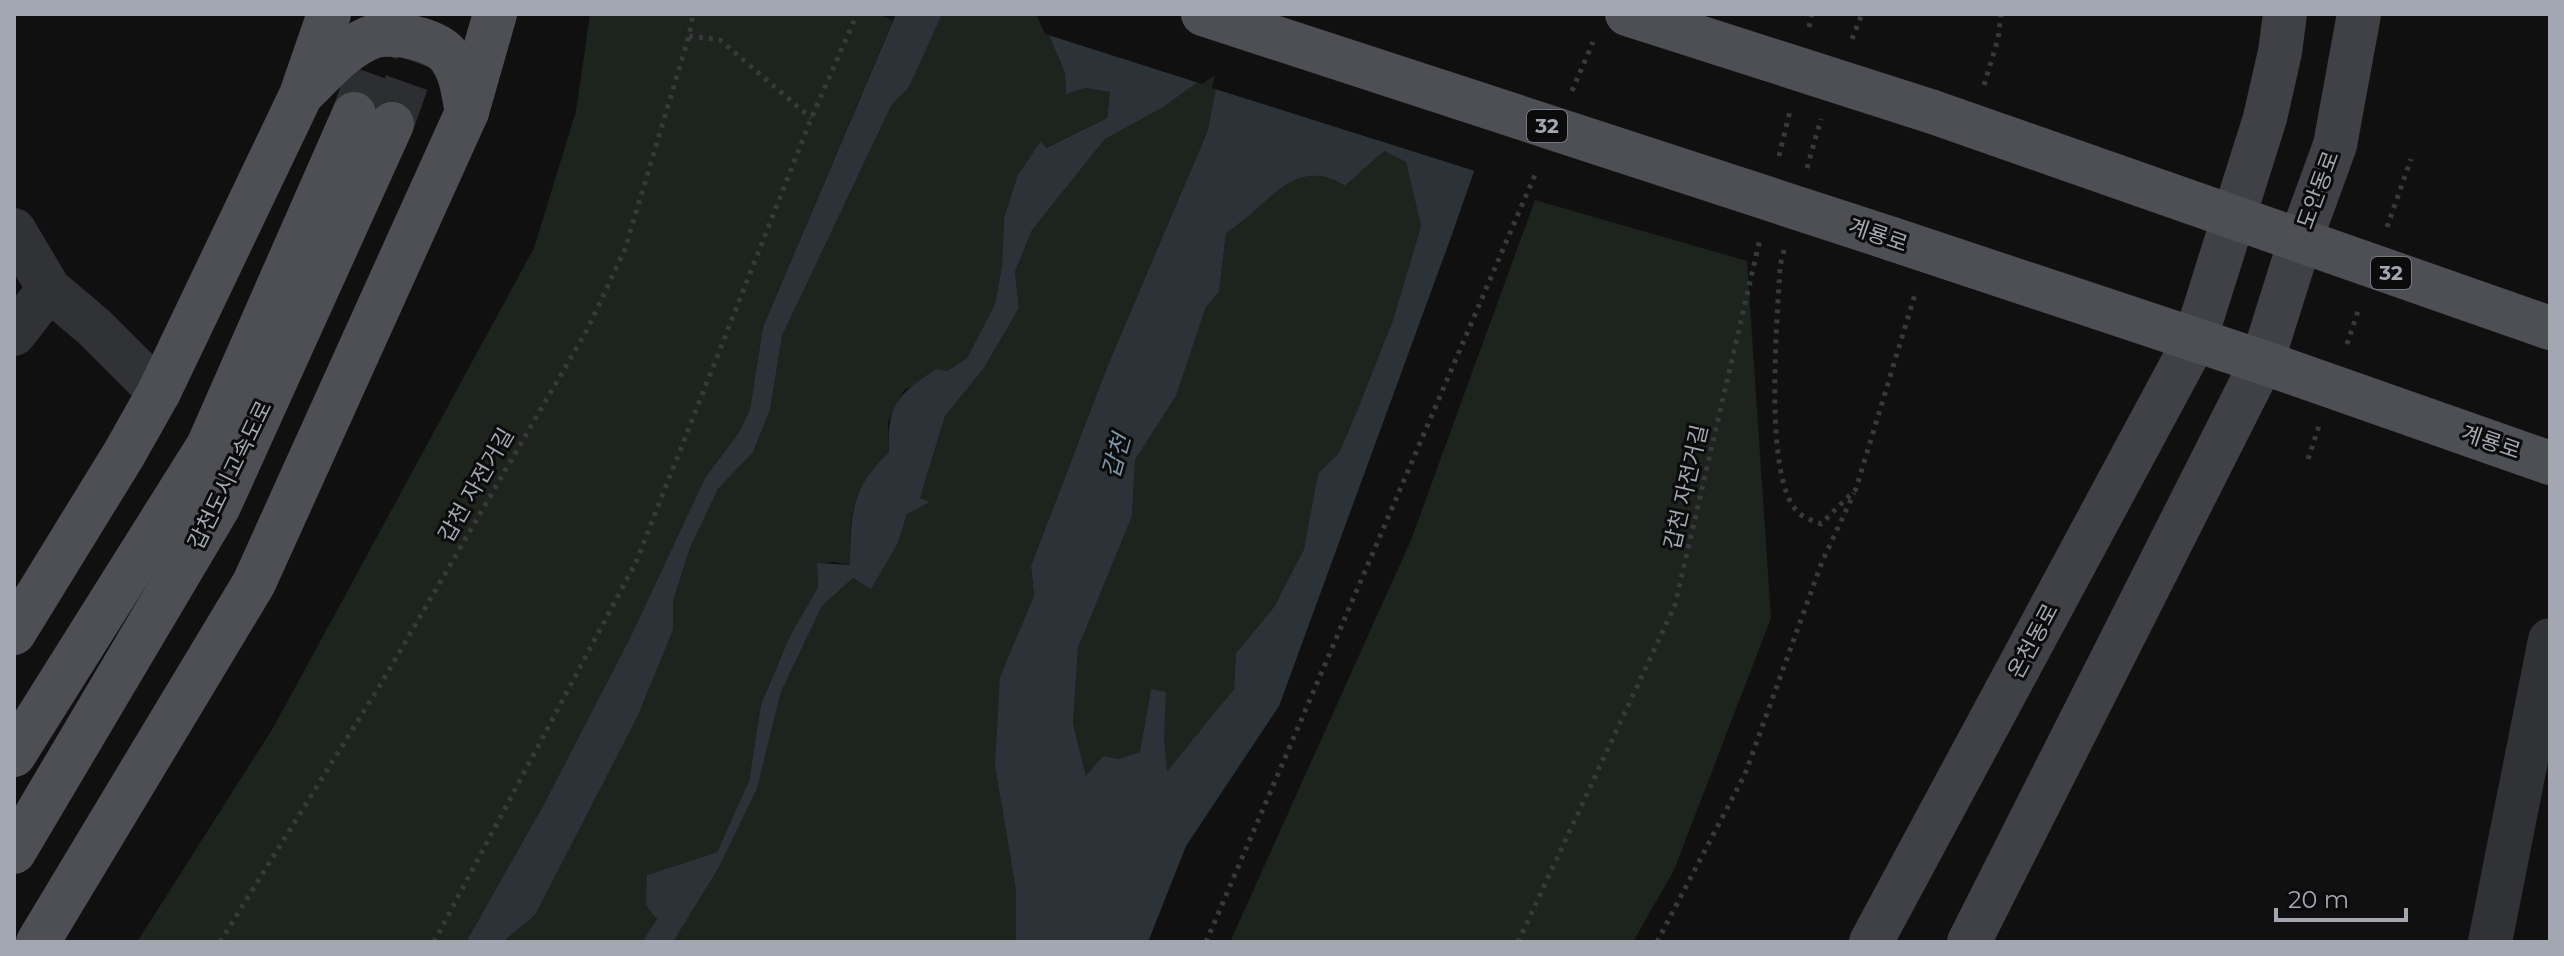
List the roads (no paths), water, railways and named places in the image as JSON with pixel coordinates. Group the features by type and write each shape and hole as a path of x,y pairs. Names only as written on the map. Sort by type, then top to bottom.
{"main road":[{"path":"14,633 159,392 301,95 329,14"},
{"path":"467,112 475,14"},
{"path":"38,942 254,583 467,112 495,14"},
{"name":"계룡로","path":"1203,14 2262,362 2550,463"},
{"path":"2195,340 2265,118 2285,14"},
{"name":"도안동로","path":"2262,362 2300,241 2335,145 2359,14"},
{"name":"32","path":"1610,27 1952,118 2550,328"},
{"path":"301,95 345,52 372,37 402,35 428,42 450,56 459,74 467,112"},
{"name":"갑천도시고속도로","path":"14,755 208,446 373,119 219,506 14,852"},
{"name":"온천동로","path":"1871,942 2195,340"},
{"path":"1969,942 2262,362"}],"street":[{"path":"14,230 49,289 94,327 159,392"},
{"path":"14,334 49,289"},
{"path":"2490,942 2550,640"}],"water":[{"path":"896,14 942,14 908,89 892,104 782,336 770,410 753,452 718,489 690,548 673,601 673,630 637,717 535,915 503,942 466,942 544,804 630,638 705,478 740,431 750,409 763,327"},
{"name":"갑천","path":"1040,14 1529,14 1450,240 1279,706 1186,846 1148,942 1016,942 1016,891 995,766 1000,677 1034,596 1031,566 1108,365 1208,130 1220,66 1162,108 1105,139 1032,230 1015,272 1019,308 984,368 945,416 920,498 930,502 907,514 898,543 871,589 853,578 822,606 781,692 757,789 718,869 673,942 642,942 657,919 646,905 647,875 717,852 749,781 761,704 790,636 818,587 817,563 850,565 855,503 867,478 889,452 890,423 898,402 912,386 936,369 947,371 967,358 995,304 1002,266 1004,218 1018,175 1041,141 1046,148 1107,118 1110,92 1085,88 1066,94 1065,73","holes":["1384,151 1406,162 1421,226 1393,320 1339,453 1318,474 1304,549 1274,607 1236,653 1234,689 1167,771 1164,738 1166,692 1151,689 1140,752 1118,759 1103,756 1086,776 1073,724 1078,648 1132,516 1135,460 1176,396 1206,307 1219,292 1226,233 1295,180 1310,176 1326,178 1345,186"]}],"tunnel":[{"path":"354,114 390,14"},
{"path":"392,124 431,14"}]}
